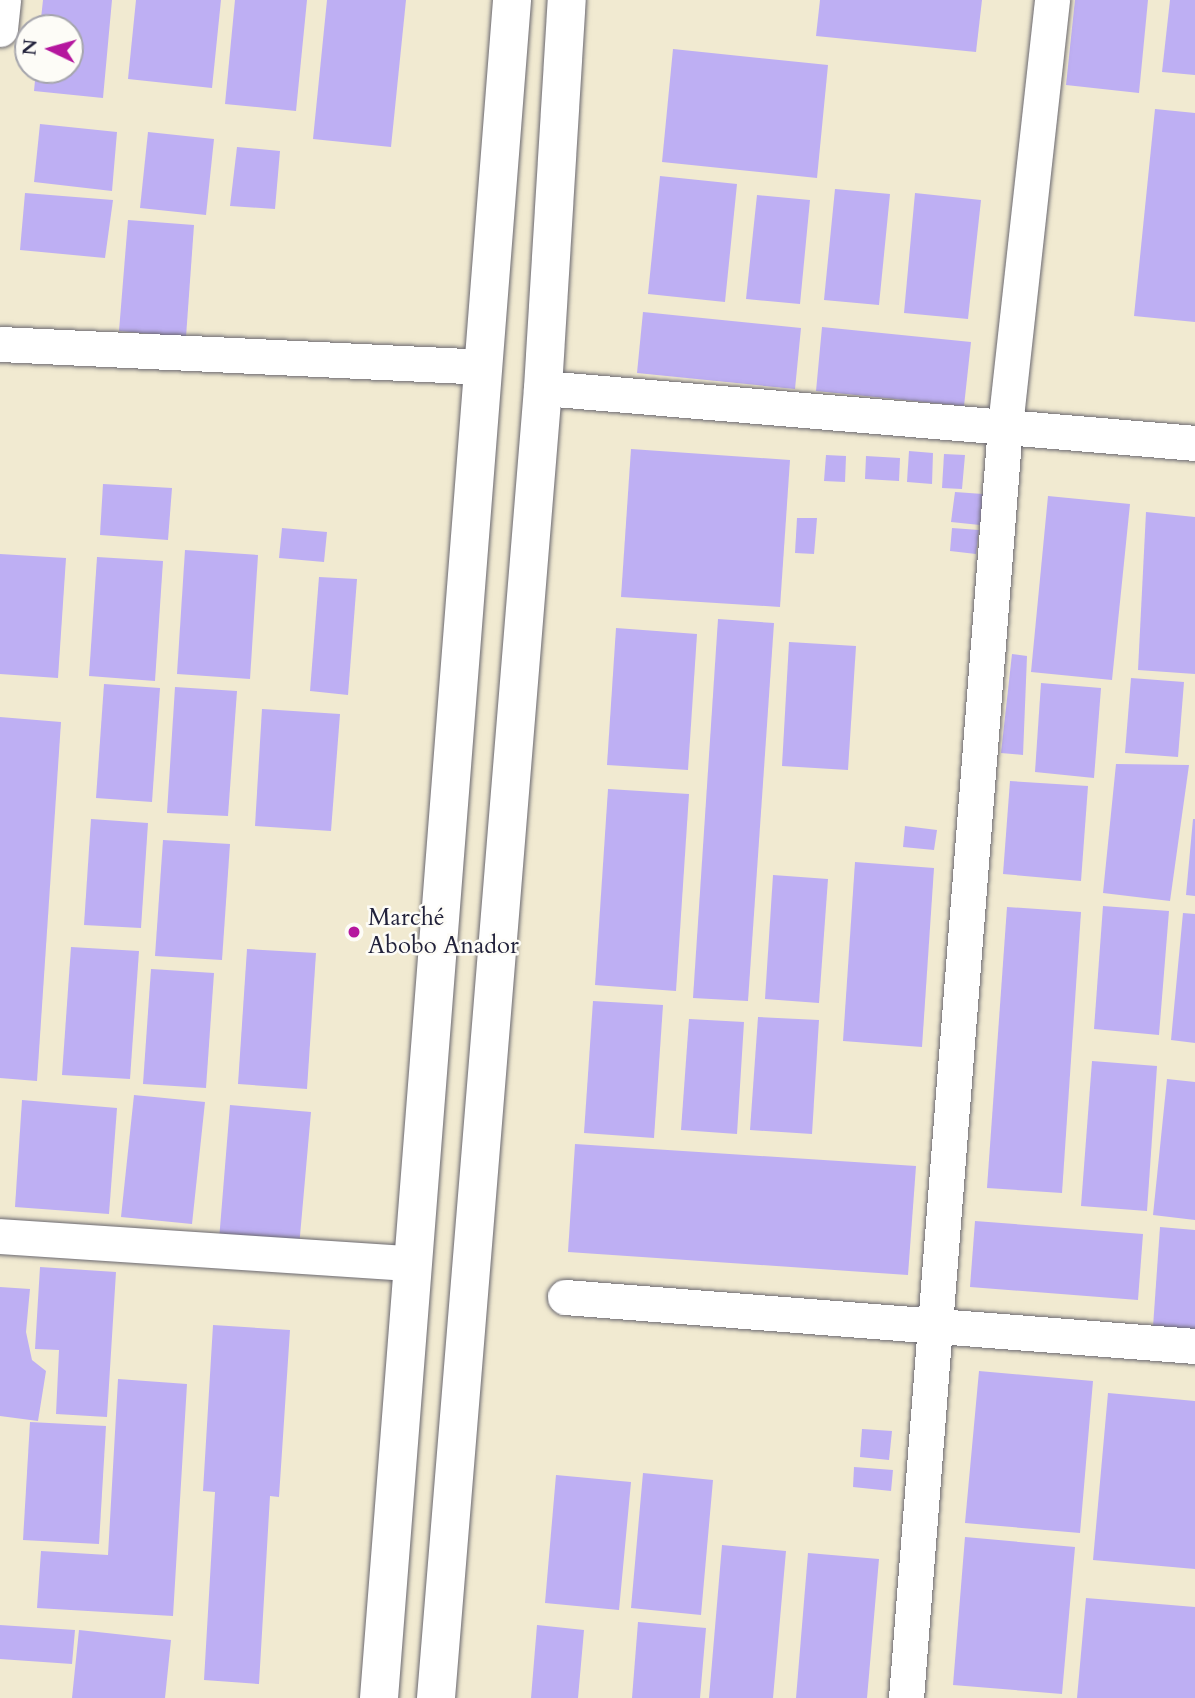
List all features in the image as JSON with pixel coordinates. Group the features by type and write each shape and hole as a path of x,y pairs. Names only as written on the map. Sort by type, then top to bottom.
{"main road":[{"path":"379,1698 410,1264 512,0"},
{"path":"436,1698 543,387 567,0"}],"street":[{"path":"0,29 3,0"},
{"path":"906,1698 932,1327 1005,426 1052,0"},
{"path":"0,344 483,367"},
{"path":"543,387 1195,443"},
{"path":"0,1236 410,1264"},
{"path":"565,1297 1195,1346"}],"building":[{"path":"43,0 112,0 103,98 34,91 35,84 84,84 84,14 42,14"},
{"path":"136,0 221,0 212,88 128,79"},
{"path":"235,0 307,0 296,111 225,104"},
{"path":"327,0 406,0 391,147 313,139"},
{"path":"820,0 982,0 976,52 816,36"},
{"path":"1075,0 1148,0 1139,93 1066,85"},
{"path":"1170,0 1195,0 1195,75 1162,72"},
{"path":"673,49 828,65 817,178 662,162"},
{"path":"1155,109 1195,113 1195,322 1134,316"},
{"path":"40,124 117,132 112,191 34,182"},
{"path":"148,132 214,139 206,215 140,208"},
{"path":"237,147 280,151 275,209 230,206"},
{"path":"660,176 737,184 725,302 648,294"},
{"path":"835,189 890,194 879,305 824,300"},
{"path":"25,193 113,200 105,258 20,250"},
{"path":"915,193 981,200 968,319 904,313"},
{"path":"757,195 810,200 800,304 746,299"},
{"path":"128,220 194,225 186,337 119,331"},
{"path":"643,312 801,328 795,389 637,373"},
{"path":"822,327 971,342 964,406 816,391"},
{"path":"631,449 790,460 780,607 621,597"},
{"path":"909,451 933,453 932,484 907,482"},
{"path":"944,454 965,455 962,489 942,488"},
{"path":"826,455 846,456 845,482 824,481"},
{"path":"866,456 900,458 899,481 865,479"},
{"path":"103,484 172,488 168,540 100,535"},
{"path":"955,492 983,494 980,525 951,522"},
{"path":"1048,496 1130,504 1112,680 1031,672"},
{"path":"1146,512 1195,517 1195,674 1138,670"},
{"path":"797,518 817,518 814,554 795,553"},
{"path":"282,528 327,532 324,562 279,558"},
{"path":"952,528 979,530 976,554 950,551"},
{"path":"185,550 258,555 250,679 177,674"},
{"path":"0,554 66,558 58,678 0,674"},
{"path":"97,557 163,561 155,681 89,676"},
{"path":"319,577 357,579 348,695 310,691"},
{"path":"718,619 774,623 748,1001 693,998"},
{"path":"616,628 697,634 688,770 607,765"},
{"path":"789,642 856,646 848,770 782,766"},
{"path":"1012,654 1027,656 1023,755 1001,753"},
{"path":"1131,678 1184,682 1178,757 1125,753"},
{"path":"1041,683 1101,688 1094,778 1035,772"},
{"path":"104,684 160,688 152,802 96,798"},
{"path":"175,687 237,691 228,816 167,813"},
{"path":"262,709 340,714 331,831 255,826"},
{"path":"0,717 61,722 37,1081 0,1078"},
{"path":"1116,764 1189,765 1170,901 1103,893"},
{"path":"1010,781 1088,786 1081,881 1003,874"},
{"path":"608,789 689,794 676,991 595,985"},
{"path":"91,819 148,823 141,928 84,925"},
{"path":"1195,819 1195,896 1186,895"},
{"path":"905,826 937,830 934,850 903,847"},
{"path":"163,840 230,844 222,960 155,956"},
{"path":"855,862 934,868 922,1047 843,1041"},
{"path":"773,875 828,879 819,1003 765,999"},
{"path":"1103,906 1169,911 1159,1035 1094,1029"},
{"path":"1007,907 1081,912 1062,1193 987,1188"},
{"path":"1183,913 1195,914 1195,1043 1171,1040"},
{"path":"71,947 139,951 130,1079 62,1075"},
{"path":"247,949 316,953 307,1089 238,1084"},
{"path":"151,969 214,973 206,1088 143,1084"},
{"path":"593,1001 663,1005 654,1138 584,1133"},
{"path":"758,1017 819,1020 812,1134 750,1130"},
{"path":"689,1019 744,1022 737,1134 681,1130"},
{"path":"1092,1061 1157,1066 1147,1211 1081,1206"},
{"path":"1167,1079 1195,1082 1195,1220 1153,1215"},
{"path":"134,1095 205,1102 192,1224 121,1217"},
{"path":"22,1100 117,1108 109,1214 15,1207"},
{"path":"230,1105 311,1112 299,1247 219,1240"},
{"path":"575,1144 916,1166 908,1275 568,1252"},
{"path":"975,1221 1143,1234 1138,1300 970,1287"},
{"path":"1160,1227 1195,1230 1195,1330 1153,1327"},
{"path":"40,1267 116,1272 107,1417 56,1414 59,1350 35,1349"},
{"path":"0,1287 30,1289 26,1332 32,1360 46,1371 38,1421 0,1416"},
{"path":"213,1325 290,1330 279,1497 270,1496 259,1684 204,1680 215,1492 203,1491"},
{"path":"979,1371 1093,1381 1080,1533 965,1523"},
{"path":"118,1379 187,1384 173,1616 37,1608 41,1551 108,1555"},
{"path":"1108,1393 1195,1401 1195,1569 1093,1560"},
{"path":"30,1422 106,1426 99,1544 23,1540"},
{"path":"862,1429 892,1431 889,1460 860,1457"},
{"path":"854,1467 893,1470 891,1491 853,1487"},
{"path":"643,1473 713,1480 701,1615 631,1608"},
{"path":"556,1475 631,1482 619,1610 545,1603"},
{"path":"965,1537 1075,1547 1062,1694 953,1685"},
{"path":"722,1545 786,1551 773,1698 709,1698"},
{"path":"808,1553 879,1559 867,1698 796,1698"},
{"path":"1086,1598 1195,1607 1195,1698 1077,1698"},
{"path":"638,1622 706,1628 700,1698 632,1698"},
{"path":"0,1625 75,1630 72,1664 0,1659"},
{"path":"537,1625 584,1630 578,1698 531,1698"},
{"path":"79,1630 171,1640 165,1698 72,1698"}],"place":[{"name":"Marché Abobo Anador","path":"354,932"}]}
